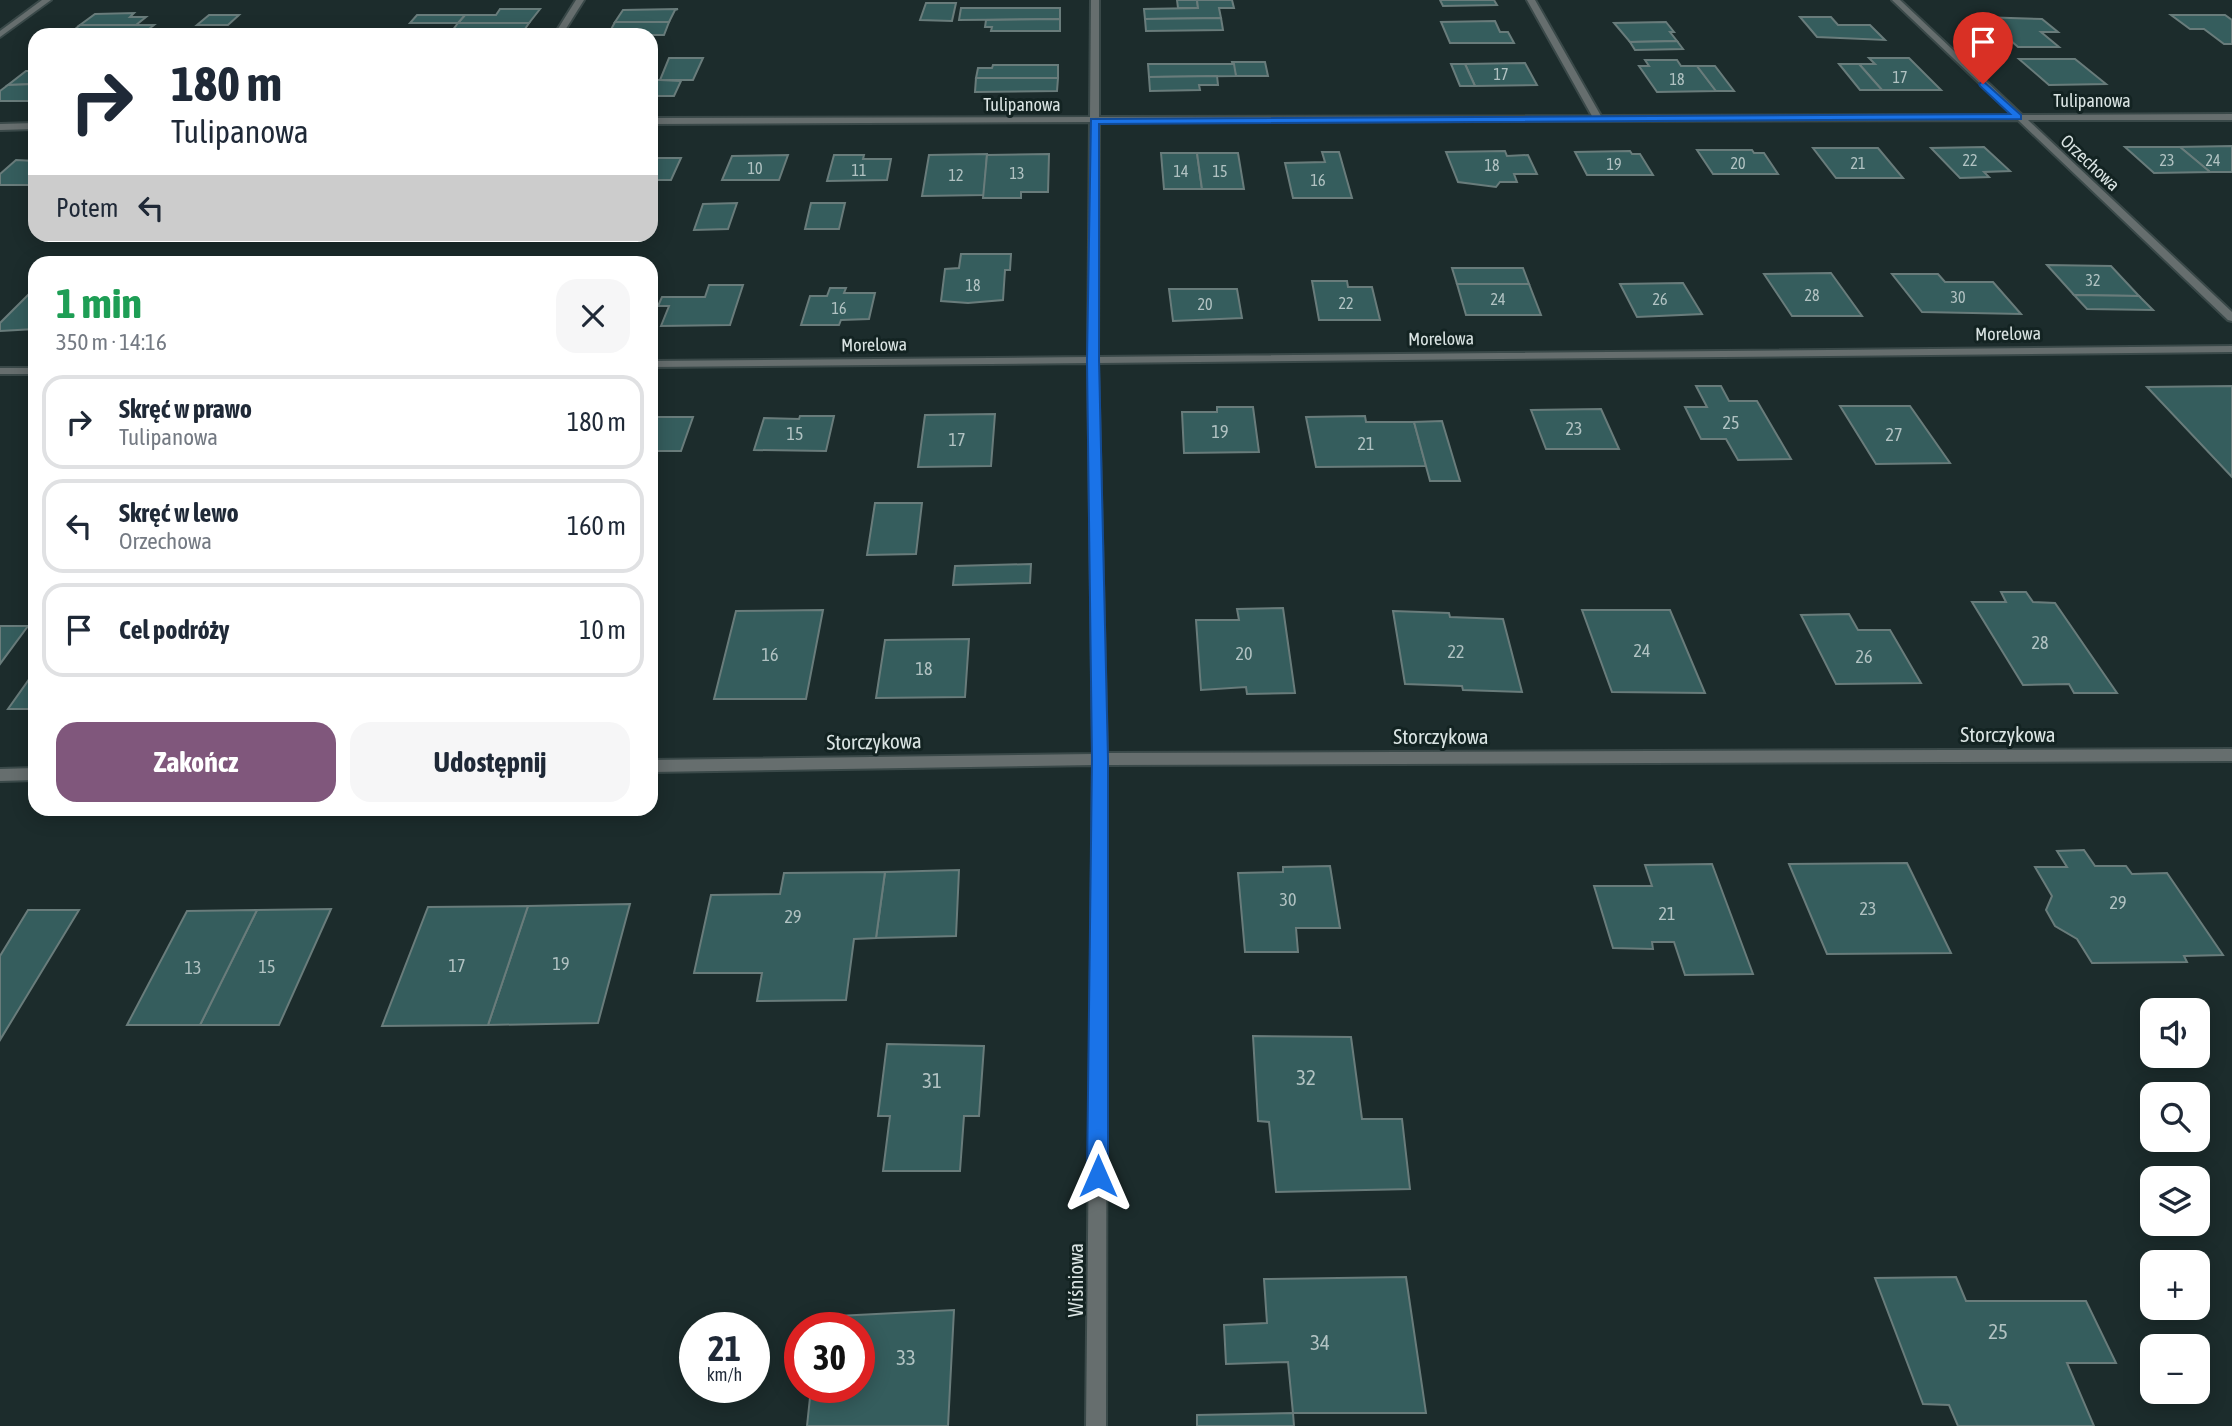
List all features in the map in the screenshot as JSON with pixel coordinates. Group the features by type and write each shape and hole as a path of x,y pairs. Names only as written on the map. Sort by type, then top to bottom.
{"street":[{"path":"0,34 47,0"},
{"path":"562,28 580,0"},
{"name":"Wiśniowa","path":"1095,0 1093,360 1100,760 1096,1426"},
{"path":"1531,0 1598,119"},
{"name":"Orzechowa","path":"1896,0 2232,318"},
{"name":"Tulipanowa","path":"658,121 2232,117"},
{"path":"0,127 28,126"},
{"name":"Morelowa","path":"658,365 2232,349"},
{"path":"0,371 28,371"},
{"name":"Storczykowa","path":"658,766 1100,760 2232,755"},
{"path":"0,775 28,774"}],"building":[{"path":"1177,0 1197,0 1198,8 1178,8"},
{"path":"1197,0 1232,0 1234,8 1219,8 1221,18 1145,19 1144,9 1198,8"},
{"path":"1440,0 1494,0 1497,5 1443,6"},
{"path":"926,3 956,3 952,21 920,20"},
{"path":"961,8 1060,8 1060,19 959,20"},
{"path":"500,9 540,9 529,23 458,23 465,15 496,15"},
{"path":"678,9 669,22 615,22 623,10"},
{"path":"134,13 130,17 146,17 136,25 80,25 95,14"},
{"path":"209,15 239,15 228,25 197,25"},
{"path":"417,15 465,15 458,23 410,23"},
{"path":"2171,15 2225,15 2232,20 2232,44 2224,44 2204,29 2190,29"},
{"path":"1800,17 1831,17 1838,25 1870,25 1885,40 1817,37"},
{"path":"1979,17 2042,19 2058,32 2041,32 2059,47 2018,47 2009,39 1998,39 1985,26 1990,26"},
{"path":"1221,18 1223,30 1146,31 1145,19"},
{"path":"1060,19 1060,31 991,31 992,27 985,27 986,20"},
{"path":"1495,21 1500,32 1508,32 1514,43 1450,43 1441,22"},
{"path":"615,22 669,22 664,35 658,35 658,28 612,28"},
{"path":"1666,22 1677,41 1630,42 1614,23"},
{"path":"458,23 529,23 526,28 454,28"},
{"path":"80,25 154,25 150,28 76,28"},
{"path":"1677,41 1683,49 1635,50 1630,42"},
{"path":"669,58 703,58 693,80 660,80"},
{"path":"1869,58 1909,58 1941,90 1882,90 1859,64 1875,64"},
{"path":"2019,59 2075,59 2106,84 2049,85"},
{"path":"1645,60 1677,60 1681,66 1697,66 1716,91 1657,92 1639,66 1649,66"},
{"path":"1232,62 1265,62 1268,76 1236,76"},
{"path":"1525,63 1537,85 1475,86 1465,64"},
{"path":"1148,64 1234,64 1236,76 1149,77"},
{"path":"1451,64 1465,64 1475,86 1460,86"},
{"path":"1839,64 1859,64 1882,90 1860,90"},
{"path":"993,65 1058,65 1058,78 976,78 978,68 992,68"},
{"path":"1697,66 1715,66 1734,91 1716,91"},
{"path":"26,71 28,71 28,84 8,85"},
{"path":"1217,76 1218,85 1199,85 1200,90 1150,91 1149,77"},
{"path":"976,78 1058,78 1057,91 975,92"},
{"path":"658,80 681,81 674,96 658,96"},
{"path":"28,84 28,101 0,101 0,91 8,85"},
{"path":"2232,146 2232,172 2210,172 2180,147"},
{"path":"1984,147 2010,171 1984,172 1989,177 1960,178 1931,148"},
{"path":"2125,147 2180,147 2210,172 2154,173"},
{"path":"1813,148 1878,148 1903,178 1836,178"},
{"path":"1697,150 1752,150 1754,153 1764,153 1778,174 1713,174"},
{"path":"1505,151 1507,156 1528,155 1537,174 1514,174 1517,182 1500,182 1496,187 1458,182 1446,152"},
{"path":"1630,151 1632,154 1640,154 1653,175 1587,175 1575,152"},
{"path":"1322,152 1339,152 1352,198 1293,198 1285,163 1325,162"},
{"path":"1161,153 1197,153 1202,189 1164,189"},
{"path":"1197,153 1238,153 1244,189 1202,189"},
{"path":"987,154 984,195 922,196 929,155"},
{"path":"1049,154 1048,192 1021,192 1021,198 983,198 987,155"},
{"path":"788,155 779,180 722,180 732,156"},
{"path":"834,155 864,155 863,159 891,159 887,180 827,181"},
{"path":"658,158 681,158 671,180 658,180"},
{"path":"16,160 28,161 28,185 0,185 0,174"},
{"path":"737,203 728,229 694,230 703,204"},
{"path":"811,203 845,203 839,229 805,229"},
{"path":"961,254 1011,254 1010,270 1005,270 1003,300 968,303 941,301 945,269 959,268"},
{"path":"2047,265 2111,266 2139,296 2074,295"},
{"path":"1452,268 1523,268 1529,284 1457,284"},
{"path":"1831,273 1862,316 1792,316 1764,274"},
{"path":"1892,274 1938,274 1945,282 1993,282 2021,314 1922,312"},
{"path":"1312,281 1347,281 1348,287 1372,287 1380,320 1319,320"},
{"path":"1683,283 1702,314 1637,317 1620,284"},
{"path":"1457,284 1529,284 1541,315 1466,315"},
{"path":"709,285 743,285 730,325 661,326 669,306 658,306 662,297 705,297"},
{"path":"830,288 846,288 844,293 875,293 869,319 841,320 839,325 801,325 810,296 827,296"},
{"path":"1169,289 1237,289 1242,318 1173,321"},
{"path":"28,295 28,329 0,331 0,323"},
{"path":"2074,295 2139,296 2153,310 2087,309"},
{"path":"1696,386 1721,386 1729,401 1757,401 1791,459 1738,460 1726,439 1701,439 1685,407 1707,407"},
{"path":"2232,386 2232,477 2147,387"},
{"path":"1840,406 1910,406 1950,463 1876,464"},
{"path":"1217,407 1253,407 1259,452 1184,453 1182,412 1217,412"},
{"path":"1601,409 1619,449 1546,449 1531,410"},
{"path":"995,414 991,466 918,467 925,415"},
{"path":"800,416 834,416 826,451 754,450 764,418 799,419"},
{"path":"1365,416 1366,422 1414,422 1426,466 1316,467 1306,417"},
{"path":"658,417 693,417 681,451 658,451"},
{"path":"1442,421 1460,481 1430,481 1414,422"},
{"path":"875,503 922,503 916,554 867,555"},
{"path":"1031,564 1030,583 953,585 955,566"},
{"path":"2001,592 2026,592 2033,602 2055,603 2117,693 2074,693 2069,684 2023,685 1972,602 2006,602"},
{"path":"1283,608 1295,693 1247,694 1246,687 1201,690 1196,620 1239,620 1237,609"},
{"path":"823,610 806,699 714,699 736,611"},
{"path":"1582,610 1670,610 1705,693 1612,692"},
{"path":"1393,611 1503,619 1522,692 1405,684"},
{"path":"1849,614 1858,630 1890,630 1921,683 1836,684 1801,615"},
{"path":"0,626 28,626 0,664"},
{"path":"969,639 965,697 876,698 885,640"},
{"path":"28,681 28,709 8,709"},
{"path":"2084,850 2095,866 2126,866 2132,874 2167,873 2223,955 2184,956 2187,962 2092,963 2077,939 2055,926 2046,910 2052,896 2035,867 2067,867 2057,851"},
{"path":"1907,863 1951,953 1827,954 1789,864"},
{"path":"1712,864 1753,974 1685,975 1674,942 1652,942 1653,949 1613,948 1594,886 1652,886 1645,865"},
{"path":"1330,866 1340,928 1296,928 1298,952 1245,952 1238,873 1283,872 1283,867"},
{"path":"959,870 956,936 876,938 885,872"},
{"path":"885,872 876,938 854,939 846,1000 757,1001 762,973 694,973 711,895 780,894 784,873"},
{"path":"630,904 598,1023 488,1025 528,906"},
{"path":"528,906 488,1025 382,1026 428,907"},
{"path":"331,909 279,1025 200,1025 257,910"},
{"path":"28,910 79,910 0,1040 0,956"},
{"path":"257,910 200,1025 127,1025 187,911"},
{"path":"1253,1036 1351,1037 1362,1119 1402,1119 1410,1189 1276,1192 1269,1122 1258,1121"},
{"path":"887,1044 984,1046 979,1116 964,1116 960,1171 883,1171 890,1116 878,1116"},
{"path":"1406,1277 1426,1413 1293,1413 1288,1362 1226,1364 1224,1325 1267,1323 1264,1279"},
{"path":"1956,1277 1966,1301 2086,1301 2116,1363 2067,1363 2094,1426 1958,1426 1949,1405 1923,1404 1875,1278"},
{"path":"954,1310 948,1426 807,1426 809,1403 875,1403 875,1314"},
{"path":"1293,1413 1294,1426 1197,1426 1197,1415"}],"route":[{"path":"1098,1176 1100,760 1093,360 1094,121 2018,117 1983,84"}]}
